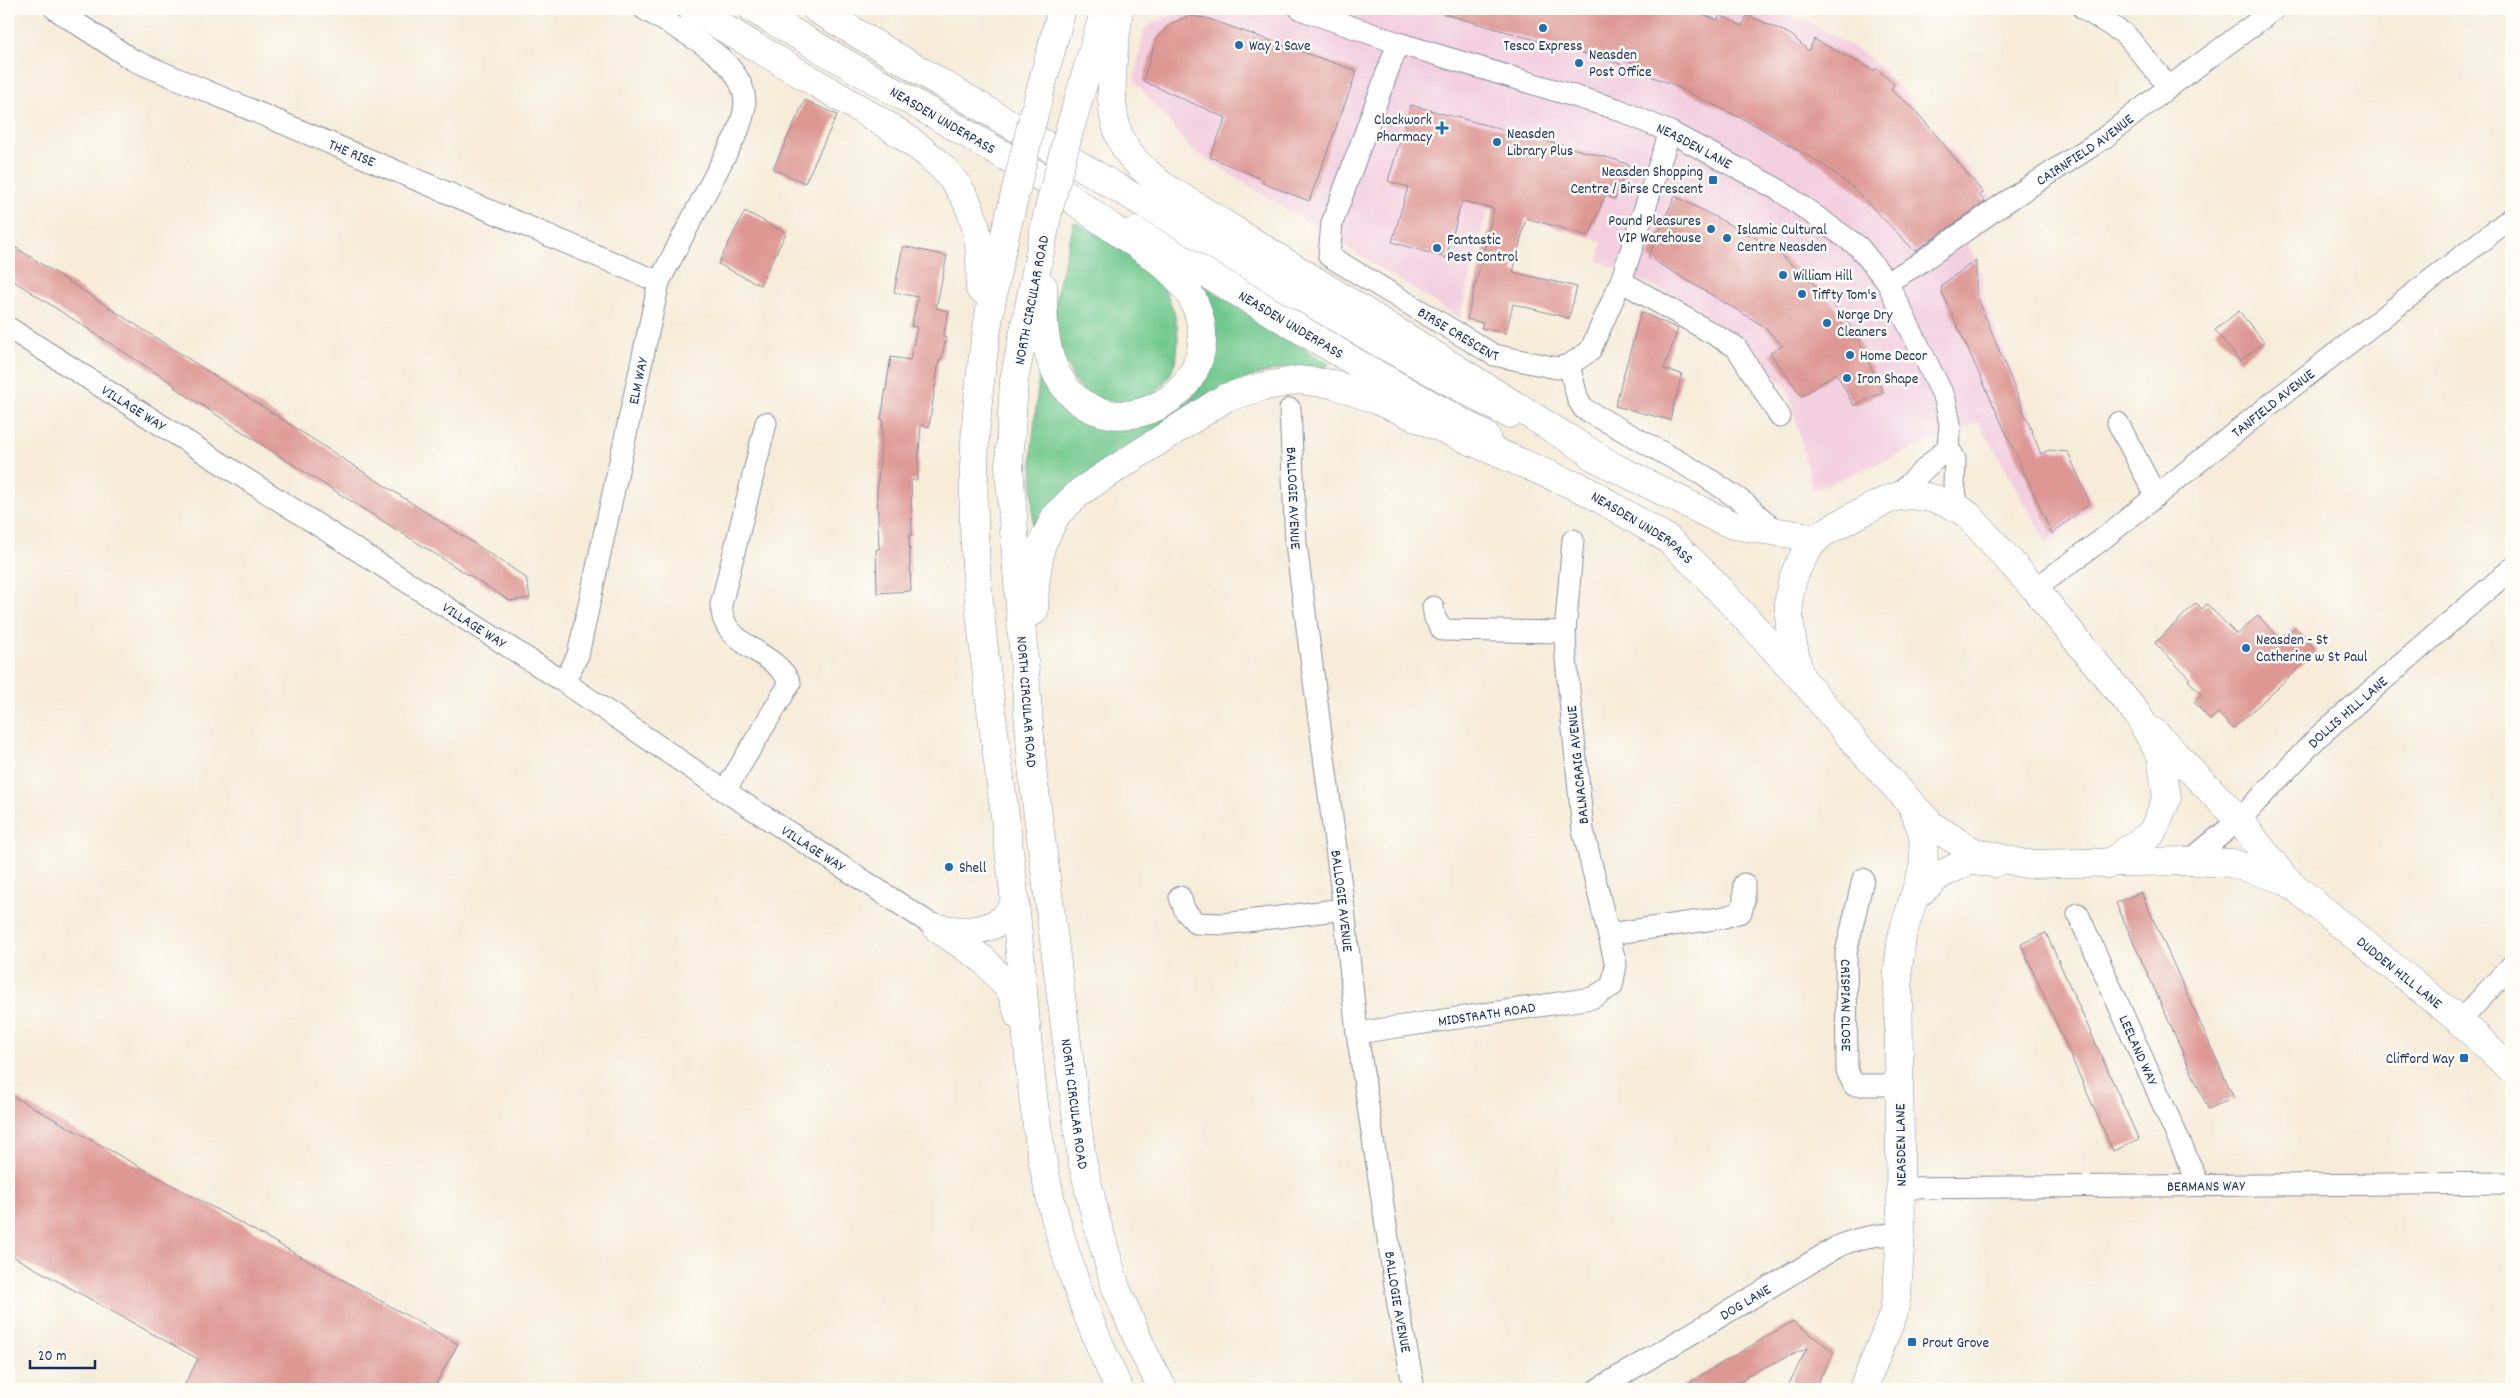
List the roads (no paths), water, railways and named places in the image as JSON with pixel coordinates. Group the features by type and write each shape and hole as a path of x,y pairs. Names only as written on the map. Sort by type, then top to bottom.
{"main road":[{"path":"692,9 922,148 946,170 964,192 976,222 981,266 976,426 976,564 994,746 1015,903 1027,1038 1042,1153 1059,1232 1094,1332 1119,1389"},
{"name":"NEASDEN UNDERPASS","path":"753,9 1377,375 1468,427 1598,496 1668,539 1702,571 1801,678 1858,746 1931,825 1972,850 2025,864"},
{"name":"NEASDEN UNDERPASS","path":"816,9 1376,341 1483,401 1721,520 1734,525 1816,538"},
{"path":"1044,73 1052,9"},
{"path":"976,426 988,314 1033,118 1062,9"},
{"name":"NORTH CIRCULAR ROAD","path":"1105,9 1068,135 1048,212 1014,381 1009,466 1033,776 1082,1160 1097,1223 1116,1288 1143,1351 1163,1389"},
{"path":"1120,9 1113,67 1114,112 1118,132 1126,150 1141,168 1170,190 1614,467"},
{"path":"1038,175 1156,258 1179,281 1193,299 1200,320 1198,362 1188,382 1173,398 1156,409 1120,416 1100,411 1080,401 1064,386 1053,367 1047,342 1043,294 1043,240"},
{"path":"1033,776 1035,584 1042,546 1056,515 1081,491 1225,398 1261,387 1298,380 1333,384 1374,399 1598,496"},
{"path":"1801,678 1790,635 1788,600 1793,577 1816,538 1895,497 1922,497 1958,508 1975,522 2035,588 2138,715 2161,756 2167,798 2152,833 2108,864"},
{"name":"DUDDEN HILL LANE","path":"2138,715 2238,820 2286,880 2460,1021 2511,1069"},
{"name":"NEASDEN LANE","path":"1863,1389 1893,1314 1897,1295 1901,1233 1898,970 1902,936 1916,896 1924,865 1923,833 1910,803"},
{"name":"NEASDEN LANE","path":"1916,896 1940,874 1969,861 2025,864"},
{"name":"DUDDEN HILL LANE","path":"2025,864 2231,863 2286,880"},
{"path":"937,928 960,932 983,927 1002,919 1015,903"},
{"path":"937,928 984,960 1011,991 1027,1038"}],"street":[{"name":"THE RISE","path":"55,9 133,60 658,282"},
{"name":"ELM WAY","path":"564,682 578,656 658,282 738,131 745,111 744,93 733,70 713,52 644,9"},
{"name":"NEASDEN LANE","path":"1300,9 1398,43 1617,109 1670,132 1779,190 1859,247 1887,282 1945,399 1950,424 1948,447 1955,459 1953,473 1958,508"},
{"path":"2084,9 2126,35 2169,87"},
{"name":"CAIRNFIELD AVENUE","path":"1887,282 1915,266 2003,204 2104,138 2169,87 2275,9"},
{"name":"BIRSE CRESCENT","path":"1398,43 1332,223 1329,256 1494,355 1557,368 1569,365"},
{"path":"1670,132 1621,281 1590,351 1569,365 1578,400 1584,409 1703,475 1746,504 1775,531"},
{"name":"TANFIELD AVENUE","path":"2035,588 2156,496 2282,395 2511,218"},
{"path":"1621,281 1736,347 1780,418"},
{"name":"VILLAGE WAY","path":"9,328 564,682 725,791 937,928"},
{"name":"BALLOGIE AVENUE","path":"1290,409 1296,544 1344,909 1357,1033 1398,1305 1414,1389"},
{"path":"2118,422 2156,496"},
{"path":"725,791 790,683 785,672 731,630 724,622 721,604 766,423"},
{"path":"1895,497 1948,447"},
{"name":"BALNACRAIG AVENUE","path":"1573,540 1565,632 1583,830 1616,965 1612,986"},
{"name":"DOLLIS HILL LANE","path":"2189,862 2238,820 2319,736 2511,570"},
{"path":"1434,607 1435,618 1442,630 1565,632"},
{"name":"CRISPIAN CLOSE","path":"1863,879 1846,953 1846,1071 1854,1084 1899,1084"},
{"path":"1609,934 1721,918 1741,912 1744,902 1744,884"},
{"path":"1180,897 1185,911 1196,923 1223,924 1344,909"},
{"name":"LEELAND WAY","path":"2078,914 2199,1185"},
{"path":"2460,1021 2511,966"},
{"name":"MIDSTRATH ROAD","path":"1357,1033 1592,998 1612,986"},
{"name":"BERMANS WAY","path":"1900,1188 2511,1183"},
{"name":"DOG LANE","path":"1598,1389 1850,1240 1901,1233"}],"place":[{"name":"Tesco Express","path":"1543,28"},
{"name":"Way 2 Save","path":"1239,45"},
{"name":"Neasden Post Office","path":"1579,63"},
{"name":"Clockwork Pharmacy","path":"1442,128"},
{"name":"Neasden Library Plus","path":"1497,142"},
{"name":"Neasden Shopping Centre / Birse Crescent","path":"1713,180"},
{"name":"Pound Pleasures VIP Warehouse","path":"1711,229"},
{"name":"Islamic Cultural Centre Neasden","path":"1727,238"},
{"name":"Fantastic Pest Control","path":"1437,248"},
{"name":"William Hill","path":"1783,275"},
{"name":"Tiffty Tom's","path":"1802,294"},
{"name":"Norge Dry Cleaners","path":"1827,323"},
{"name":"Home Decor","path":"1850,355"},
{"name":"Iron Shape","path":"1847,378"},
{"name":"Neasden - St Catherine w St Paul","path":"2246,648"},
{"name":"Shell","path":"949,867"},
{"name":"Clifford Way","path":"2464,1058"},
{"name":"Prout Grove","path":"1912,1342"}]}
